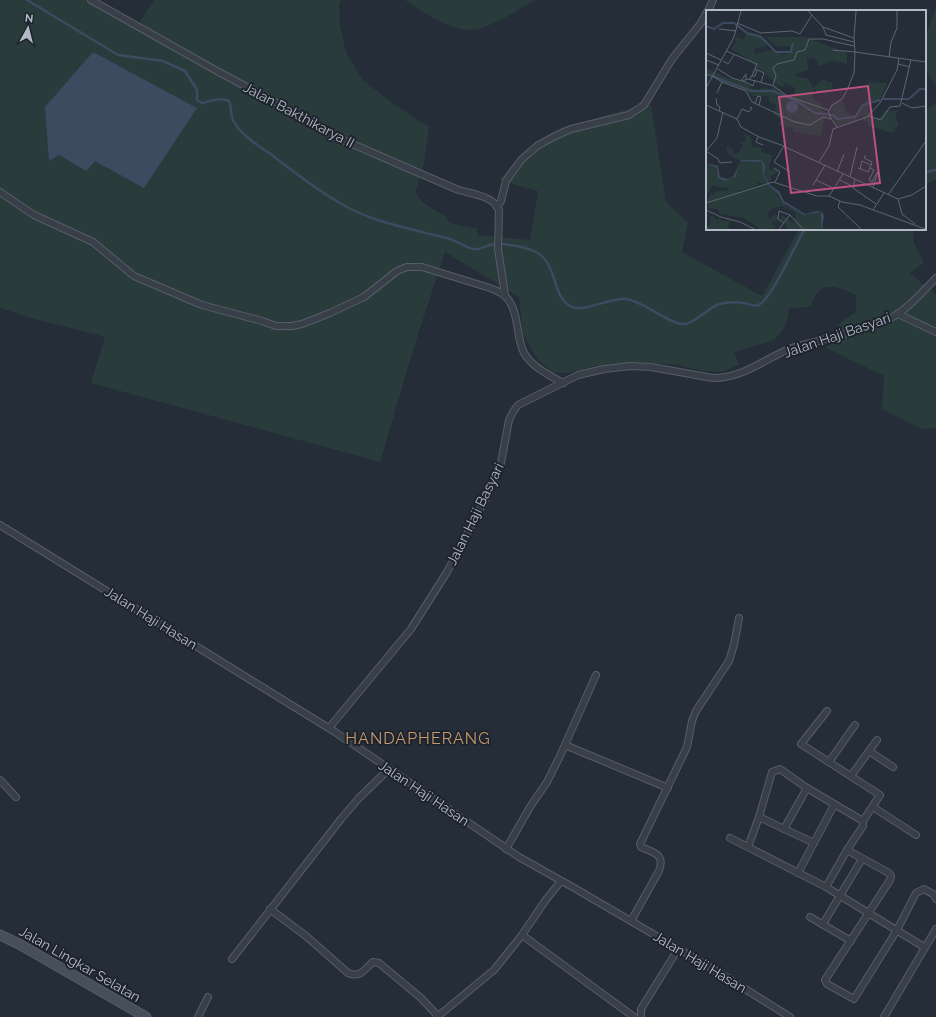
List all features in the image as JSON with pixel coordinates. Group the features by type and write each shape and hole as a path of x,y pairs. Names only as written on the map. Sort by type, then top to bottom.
{"street":[{"name":"Jalan Bakthikarya II","path":"91,0 217,71 303,117 327,133 456,189 482,196 492,201 498,207"},
{"path":"708,10 713,0"},
{"path":"504,295 498,249 498,207 506,181 520,160 537,146 571,129 629,115 644,105 672,59 701,23 706,14"},
{"path":"0,192 34,215 93,242 134,276 202,305 276,326 286,327 302,324 350,304 375,289 400,269 407,267 422,268 490,288 504,295 509,301 515,315 520,342 524,352 533,363 563,383"},
{"name":"Jalan Haji Basyari","path":"328,728 411,629 447,572 488,494 501,463 509,420 514,409 518,405 588,372 604,369 631,366 651,367 713,378 732,376 754,368 789,349 884,321 898,314 936,278"},
{"path":"898,314 936,332"},
{"name":"Jalan Haji Hasan","path":"0,525 328,728 506,848 790,1017"},
{"path":"631,921 659,871 661,864 660,858 656,854 640,844 687,746 692,721 696,711 728,661 734,645 740,618"},
{"path":"506,848 530,807 547,782 566,745 596,675"},
{"path":"826,887 880,795 801,744 827,711"},
{"path":"828,762 855,725"},
{"path":"851,776 877,740"},
{"path":"566,745 668,788"},
{"path":"869,751 893,766"},
{"path":"232,959 359,798 389,769"},
{"path":"748,847 759,817 772,772 780,770 834,805 861,819 863,822"},
{"path":"0,780 16,797"},
{"path":"784,829 807,788"},
{"path":"798,873 834,805"},
{"path":"873,807 916,835"},
{"path":"759,817 814,843"},
{"path":"730,838 826,887 924,947"},
{"path":"847,850 889,873 891,876 890,880 825,980 827,984 854,999 897,930 916,893 924,889 933,894 936,899"},
{"path":"823,924 862,859"},
{"path":"270,909 306,936 348,973 358,975 373,962 379,963 421,998 438,1017 494,970 522,935 560,881"},
{"path":"810,917 851,941"},
{"path":"884,1017 936,929"},
{"name":"Jalan Lingkar Selatan","path":"0,935 19,944 146,1017"},
{"path":"522,935 634,1017"},
{"path":"641,1017 641,1009 678,949"},
{"path":"198,1017 208,997"}],"shaded area":[{"path":"0,0 86,0 136,28 154,0 341,0 339,5 340,25 346,53 363,80 394,104 429,127 423,169 415,192 422,202 445,216 450,223 477,229 477,235 530,240 538,191 499,180 535,143 561,128 636,107 651,105 666,202 688,223 682,252 762,296 798,230 913,230 914,243 924,263 910,273 936,295 936,428 922,429 882,409 884,376 826,348 841,322 856,312 856,295 834,287 823,288 818,292 811,307 789,308 785,326 774,340 734,352 739,365 721,372 703,371 678,365 640,362 595,366 566,373 553,372 538,360 523,335 519,297 445,252 414,347 380,462 91,383 105,337 35,319 0,308","holes":["93,52 86,171 59,155 49,161"]},
{"path":"405,0 535,0 486,27 471,30 453,27 436,20"},
{"path":"936,7 936,86 926,71 926,35"},
{"path":"936,102 936,179 926,184 926,110"}],"water":[{"path":"93,52 197,108 144,188 95,161 86,171 59,155 49,161 45,107"}],"waterway":[{"path":"27,0 118,55 163,61 185,71 197,90 197,100 202,103 219,99 229,101 231,115 241,132 309,183 361,214 398,226 450,239 473,249 501,244 520,247 536,252 543,257 548,264 564,301 570,306 576,308 589,307 612,300 626,299 641,304 679,324 685,324 693,321 719,304 735,302 756,306 769,294 804,230"},
{"path":"926,172 936,170"}],"district":[{"name":"HANDAPHERANG","path":"418,738"}]}
